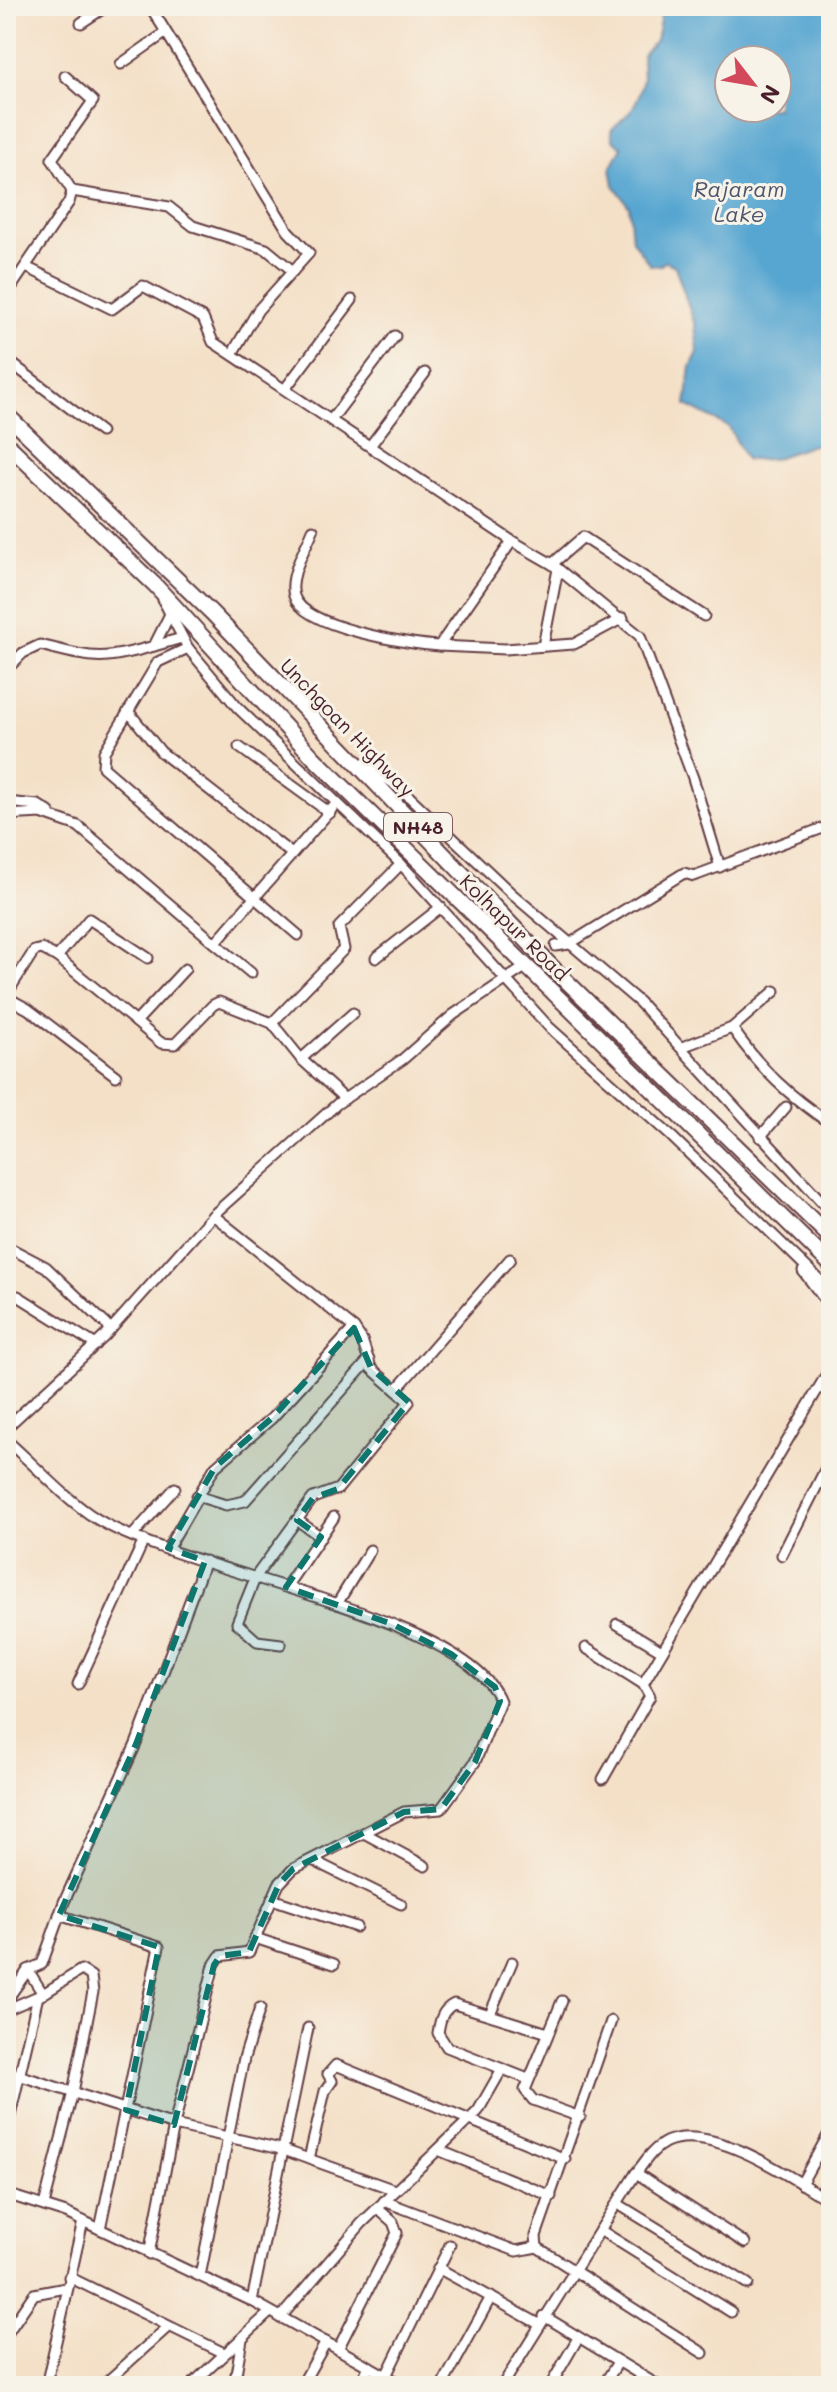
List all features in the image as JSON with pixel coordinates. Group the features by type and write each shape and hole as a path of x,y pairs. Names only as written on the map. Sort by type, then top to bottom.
{"highway":[{"name":"Unchgoan Highway","path":"6,414 212,613 553,968 831,1238"},
{"name":"Kolhapur Road","path":"6,443 155,585 314,758 831,1265"}],"street":[{"path":"81,23 107,6"},
{"path":"150,6 288,231 309,253 258,310 232,354"},
{"path":"121,64 165,33"},
{"path":"65,76 93,101 52,159 72,191 169,207 193,226 266,249 293,271"},
{"path":"6,295 66,208 72,191"},
{"path":"26,267 112,309 143,286 203,318 213,342 512,541 555,566 623,618 640,636 660,683 720,867"},
{"path":"285,389 352,300"},
{"path":"331,420 395,336"},
{"path":"6,359 101,432"},
{"path":"370,446 425,373"},
{"path":"313,530 295,577 293,594 301,606 361,634 439,646 505,649 574,644 623,618"},
{"path":"543,646 555,566 583,537 704,616"},
{"path":"439,646 512,541"},
{"path":"155,585 188,648 238,708 333,809"},
{"path":"154,646 170,614"},
{"path":"6,670 23,653 40,645 88,659 118,657 182,638"},
{"path":"188,648 158,662 102,757 105,771 298,935"},
{"path":"128,711 161,752 292,854"},
{"path":"239,747 333,809 401,864 549,1027 672,1137 831,1291"},
{"path":"346,752 399,787 569,944 639,1002 831,1212"},
{"path":"6,802 38,805 51,815 86,831 251,973"},
{"path":"215,943 333,809"},
{"path":"6,815 51,815"},
{"path":"556,946 569,944 684,873 694,876 831,825"},
{"path":"272,1023 344,949 339,927 401,864"},
{"path":"376,958 441,907"},
{"path":"57,957 89,919 148,958"},
{"path":"116,1076 28,1009 6,996 34,951 42,949 57,957 169,1045 181,1039 219,1002 272,1023 301,1059 345,1099"},
{"path":"136,1022 185,969"},
{"path":"6,1428 96,1345 213,1215 345,1099 403,1059 453,1015 522,969"},
{"path":"682,1047 732,1028 775,991"},
{"path":"301,1059 353,1013"},
{"path":"732,1028 760,1067 789,1095 831,1124"},
{"path":"760,1137 786,1107"},
{"path":"213,1215 354,1328 371,1368 409,1402 338,1489 313,1498 256,1576 237,1623 257,1641 281,1644"},
{"path":"6,1246 46,1267 111,1329"},
{"path":"791,1255 831,1308"},
{"path":"396,1390 510,1259"},
{"path":"18,1296 96,1345"},
{"path":"168,1548 215,1467 256,1430 354,1328"},
{"path":"197,1496 234,1505 257,1491 369,1360"},
{"path":"643,1684 831,1367"},
{"path":"6,1440 97,1519 144,1540 392,1624 451,1654 495,1687 500,1701 475,1762 441,1809 404,1812 284,1876 258,1939 249,1952 220,1956 214,1965 174,2125 149,2254"},
{"path":"782,1555 831,1458"},
{"path":"133,1535 175,1488"},
{"path":"286,1587 334,1517"},
{"path":"297,1520 321,1537"},
{"path":"78,1684 144,1540"},
{"path":"337,1604 370,1550"},
{"path":"6,2001 28,1970 42,1964 59,1915 136,1744 205,1561"},
{"path":"617,1624 662,1651"},
{"path":"586,1648 648,1690 649,1702 603,1779"},
{"path":"364,1833 425,1866"},
{"path":"312,1860 401,1904"},
{"path":"272,1899 356,1927"},
{"path":"59,1915 159,1947 100,2229"},
{"path":"258,1939 334,1964"},
{"path":"490,2014 512,1962"},
{"path":"6,2133 17,2074 40,1995 28,1970"},
{"path":"6,2010 40,1995 81,1970 91,1976 93,1992 73,2092 44,2205"},
{"path":"562,2001 528,2079 527,2095 580,2117"},
{"path":"528,2079 447,2047 438,2033 446,2008 454,2004 548,2033"},
{"path":"200,2276 244,2058 260,2008"},
{"path":"537,2247 536,2236 611,2021"},
{"path":"252,2301 308,2028"},
{"path":"309,2159 325,2091 332,2081 328,2074 336,2065 565,2159"},
{"path":"280,2318 380,2204 469,2121 487,2098 502,2069"},
{"path":"6,2071 174,2125 281,2149 395,2190"},
{"path":"801,2184 830,2135"},
{"path":"502,2386 636,2173 654,2149 668,2141 689,2138 716,2140 831,2202"},
{"path":"438,2150 551,2196"},
{"path":"636,2173 745,2243"},
{"path":"6,2194 83,2221 252,2301 404,2386"},
{"path":"380,2204 516,2251 537,2247 703,2353"},
{"path":"338,2349 397,2233 380,2204"},
{"path":"618,2204 748,2284"},
{"path":"46,2386 83,2221"},
{"path":"600,2230 731,2312"},
{"path":"386,2376 450,2245"},
{"path":"438,2268 578,2338 651,2384"},
{"path":"6,2335 34,2294 67,2283 224,2353"},
{"path":"442,2386 491,2297"},
{"path":"190,2386 269,2313"},
{"path":"102,2386 168,2327"},
{"path":"550,2386 578,2338"},
{"path":"234,2386 242,2339"},
{"path":"301,2386 326,2342"},
{"path":"603,2386 618,2362"},
{"path":"359,2386 369,2366"}],"highlighted area":[{"path":"354,1328 371,1368 409,1402 338,1489 313,1498 297,1520 321,1537 286,1587 392,1624 451,1654 495,1687 500,1701 475,1762 441,1809 404,1812 293,1869 279,1884 249,1952 220,1956 214,1965 174,2125 126,2110 159,1947 59,1915 136,1744 205,1561 168,1548 215,1467 272,1418"}],"water":[{"name":"Rajaram Lake","path":"663,6 831,6 831,439 772,459 746,460 729,427 686,405 691,367 698,352 695,325 675,266 665,261 661,265 650,265 632,240 629,206 614,185 611,168 622,147 613,140 611,130 631,111 638,98 643,79 644,52 656,41"}]}
